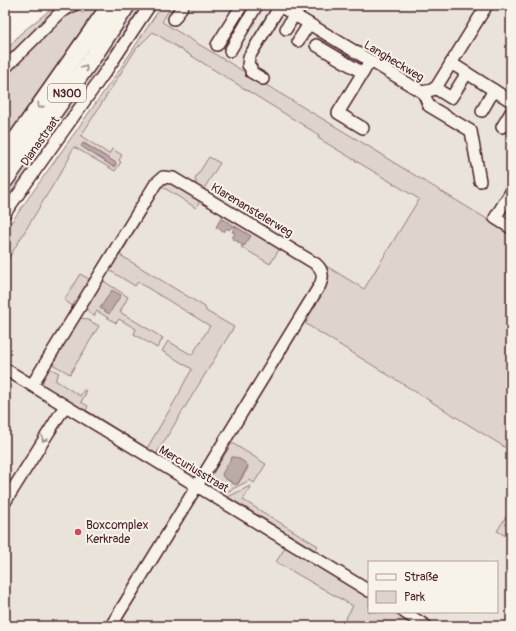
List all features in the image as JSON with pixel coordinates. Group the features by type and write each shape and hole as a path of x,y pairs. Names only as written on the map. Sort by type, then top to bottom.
{"highway":[{"name":"N300","path":"5,155 110,5"},
{"name":"N300","path":"5,180 93,57 127,5"}],"street":[{"path":"5,68 61,12 74,5"},
{"name":"Dianastraat","path":"5,213 108,68 150,5"},
{"path":"174,19 183,5"},
{"path":"217,45 242,5"},
{"path":"230,51 258,5"},
{"name":"Langheckweg","path":"285,8 308,24 423,92 435,88 487,5"},
{"path":"285,8 286,29"},
{"path":"263,79 251,72 251,68 248,66 249,57 285,8"},
{"path":"298,41 308,24"},
{"path":"316,45 363,73"},
{"path":"363,128 338,113 370,61"},
{"path":"452,61 467,73 511,101"},
{"path":"452,61 511,95"},
{"path":"435,88 451,98 467,73"},
{"path":"482,111 494,90"},
{"path":"423,92 429,106 471,131 480,181"},
{"path":"502,127 511,112"},
{"name":"Klarenanstelerweg","path":"32,385 156,183 162,177 173,178 316,264 323,276 320,285 197,486"},
{"path":"511,192 495,218 511,228"},
{"name":"Mercuriusstraat","path":"5,369 368,590"},
{"path":"5,502 65,406"},
{"path":"111,626 197,486"},
{"path":"406,613 426,626"}],"shaded area":[{"path":"172,5 511,5 511,235 429,183 364,289 334,271 306,324 511,449 511,626 5,626 5,264 70,158 69,156 136,49 162,22"},
{"path":"83,143 116,163 115,166 112,166 81,146"},
{"path":"221,218 251,236 244,246 232,238 235,233 232,232 234,228 232,227 229,230 227,228 224,232 216,227"},
{"path":"112,290 121,295 109,314 100,308"},
{"path":"232,457 236,457 248,466 236,485 223,477 222,474"}],"green space":[{"path":"56,5 68,5 5,65 5,52 20,34"},
{"path":"89,5 104,5 5,146 5,72 48,28 77,7 82,13 92,7"},
{"path":"133,5 146,5 5,206 5,191"},
{"path":"162,5 172,5 162,22 383,155 511,235 511,451 306,324 307,321 304,320 323,264 364,289 419,199 318,138 319,135 153,32 136,49 81,136 109,154 112,149 122,155 119,160 121,162 115,171 74,147 69,156 70,157 5,264 5,231 120,69","holes":["84,143 116,163 115,166 112,166 84,148"]},
{"path":"209,157 220,163 203,190 197,186 195,179"},
{"path":"169,181 200,200 196,208 161,187 120,255 205,307 206,311 234,327 157,453 190,474 190,476 146,450 192,369 162,351 168,341 192,355 210,326 138,282 135,286 109,270 160,186"},
{"path":"224,213 280,248 270,264 241,247 242,245 244,246 251,236 221,218"},
{"path":"80,274 91,280 74,307 64,300"},
{"path":"102,280 128,297 120,312 163,338 157,348 134,334 136,329 119,319 116,323 97,311 94,316 89,312 87,305"},
{"path":"81,318 99,326 70,374 54,365 53,361 78,320"},
{"path":"49,368 59,373 55,380 80,396 85,390 86,393 81,402 88,406 86,410 144,446 142,447 45,388 43,377"},
{"path":"232,443 266,464 254,483 250,480 223,494 212,488 210,478","holes":["247,465 248,468 238,484 234,484 223,477"]},
{"path":"250,486 251,487 243,500 318,546 315,550 228,497"},
{"path":"511,509 511,539 497,531"},
{"path":"286,546 368,596 368,613 395,613 416,626 341,626 353,606 276,562"}],"place":[{"name":"Boxcomplex Kerkrade","path":"78,532"}]}
